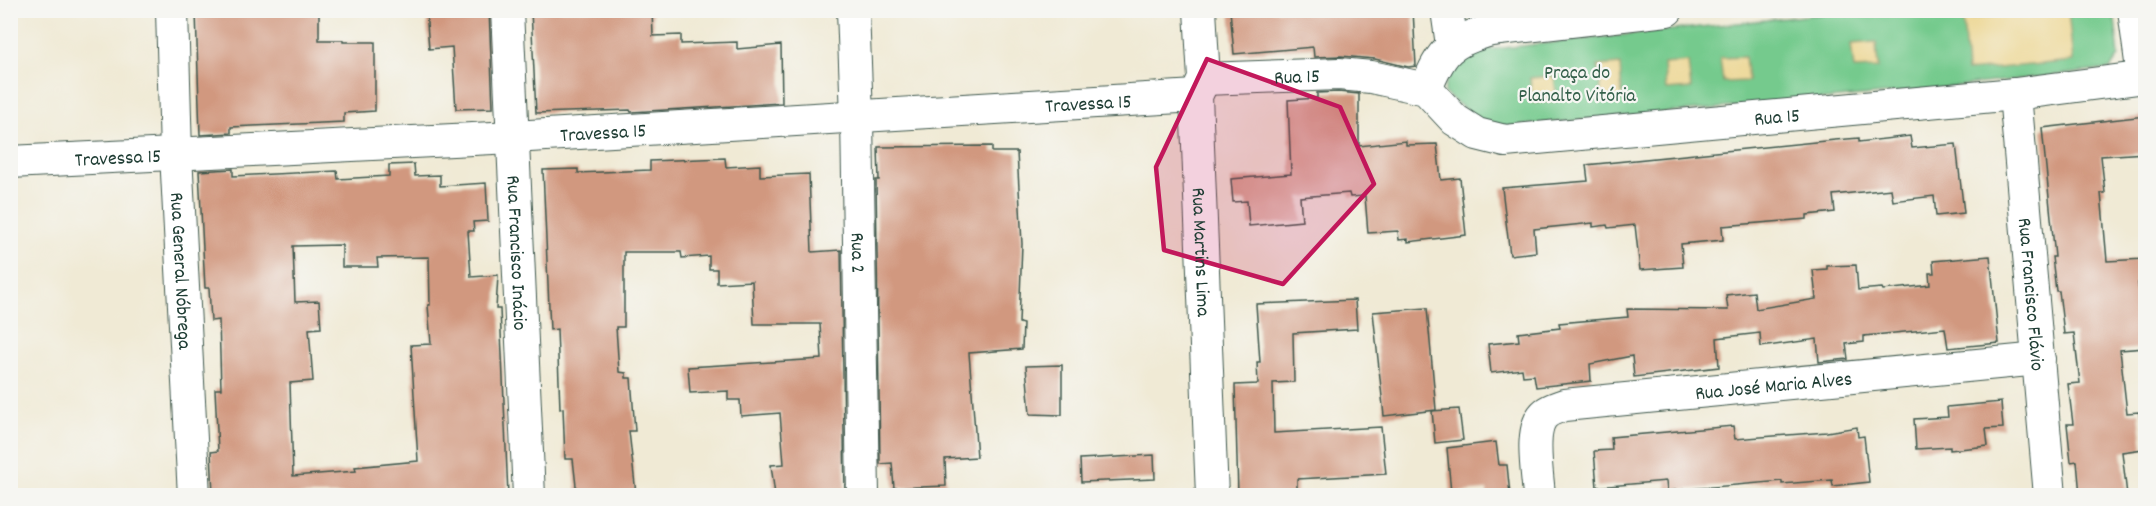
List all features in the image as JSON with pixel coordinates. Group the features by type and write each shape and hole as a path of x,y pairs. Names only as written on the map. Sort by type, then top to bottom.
{"street":[{"name":"Rua General Nóbrega","path":"172,10 176,154 194,495"},
{"name":"Rua Francisco Inácio","path":"507,10 529,495"},
{"name":"Rua 2","path":"853,10 858,117 863,495"},
{"name":"Rua Martins Lima","path":"1200,10 1200,87 1212,495"},
{"path":"1447,10 1452,45"},
{"path":"1426,89 1438,62 1452,45 1472,36 1491,30 1667,10"},
{"path":"2134,10 2144,77"},
{"name":"Rua 15","path":"1200,87 1339,74 1371,77 1426,89 1455,120 1477,134 1505,141 2015,94 2144,77"},
{"name":"Travessa 15","path":"10,162 858,117 1200,87"},
{"name":"Rua Francisco Flávio","path":"2015,94 2050,495"},
{"name":"Rua José Maria Alves","path":"1539,495 1537,427 1545,413 1564,405 2039,359"}],"highlighted area":[{"path":"1207,59 1340,107 1374,184 1283,284 1164,250 1156,167"}],"green space":[{"name":"Praça do Planalto Vitória","path":"1851,11 2114,11 2119,56 2110,69 1896,93 1490,128 1444,93 1447,79 1453,68 1475,51"}],"sand":[{"path":"2047,10 2068,11 2073,61 1967,71 1963,19"},
{"path":"1876,42 1878,68 1854,69 1851,44"},
{"path":"1745,57 1748,81 1723,82 1720,58"},
{"path":"1688,62 1691,88 1666,90 1664,64"},
{"path":"1620,64 1622,99 1602,101 1598,66"},
{"path":"1554,76 1557,101 1533,103 1530,78"}],"building":[{"path":"319,10 319,40 375,42 375,111 344,113 344,122 231,127 231,133 200,135 196,12"},
{"path":"426,10 489,10 493,108 456,109 452,47 429,49"},
{"path":"531,10 652,10 653,36 681,35 681,44 737,42 737,49 781,45 782,103 631,112 630,110 536,113"},
{"path":"1230,10 1413,10 1416,66 1408,67 1375,59 1341,56 1314,57 1313,47 1234,54"},
{"path":"1317,93 1359,94 1359,146 1406,141 1406,145 1437,144 1441,180 1460,178 1466,235 1408,242 1408,239 1399,240 1398,231 1368,233 1365,196 1350,197 1349,193 1300,197 1302,221 1249,226 1247,201 1233,202 1231,179 1291,174 1288,100 1317,98"},
{"path":"2145,116 2145,153 2101,156 2105,193 2101,193 2107,261 2145,259 2145,283 2138,283 2145,348 2120,350 2127,413 2139,412 2143,449 2122,452 2127,495 2080,495 2077,461 2071,462 2067,424 2073,424 2068,384 2080,383 2074,333 2064,334 2059,291 2056,291 2052,257 2055,257 2042,128"},
{"path":"1910,136 1912,148 1956,144 1964,213 1936,216 1934,196 1893,201 1891,189 1833,195 1835,212 1807,215 1807,219 1722,226 1723,240 1681,244 1683,267 1640,270 1635,225 1608,228 1607,225 1593,227 1593,223 1534,229 1536,252 1510,255 1502,188 1588,181 1586,165 1835,140 1859,138 1859,142"},
{"path":"992,146 992,152 1017,152 1022,244 1019,323 1023,324 1022,349 969,353 977,457 945,459 946,486 894,488 892,463 880,464 876,180 879,180 878,147"},
{"path":"725,158 726,167 760,165 760,176 809,174 812,252 841,250 845,495 775,495 771,465 784,464 780,413 741,416 740,400 728,400 728,391 690,393 688,367 822,359 820,324 754,324 752,281 717,283 717,269 709,269 709,256 682,258 681,252 624,252 624,327 616,327 619,372 626,373 626,378 631,378 635,431 629,431 636,494 577,495 573,459 565,459 563,408 560,409 557,329 550,330 543,170 578,169 578,173 650,170 650,161"},
{"path":"414,164 415,176 440,175 440,186 486,183 488,221 473,222 474,231 468,231 471,277 498,275 496,309 500,309 508,495 213,495 211,452 218,451 215,389 221,389 219,320 211,321 209,288 205,288 199,171 233,169 233,176 337,171 338,179 389,176 389,165","holes":["342,245 342,267 378,267 377,258 429,257 430,305 428,305 431,344 411,345 418,461 355,467 356,471 293,476 290,383 313,381 309,329 321,328 319,301 295,302 293,246"]},
{"path":"1990,256 1999,343 1948,348 1945,328 1864,336 1864,342 1846,344 1848,359 1819,362 1817,339 1761,347 1760,333 1717,338 1719,367 1634,377 1632,356 1590,364 1591,381 1536,387 1534,375 1523,376 1522,369 1491,373 1488,344 1519,341 1518,333 1560,328 1559,323 1628,317 1627,309 1728,310 1726,295 1754,292 1756,309 1816,299 1813,270 1827,269 1827,266 1856,265 1858,290 1930,285 1929,273 1934,273 1933,261"},
{"path":"1355,300 1357,329 1293,333 1294,382 1273,383 1274,433 1381,427 1386,474 1297,479 1297,495 1238,495 1235,385 1258,384 1257,362 1260,362 1256,304"},
{"path":"1427,308 1436,410 1384,416 1373,312"},
{"path":"1062,365 1062,415 1030,414 1026,366"},
{"path":"2001,402 2003,428 1986,429 1988,446 1950,450 1950,447 1916,449 1914,419 1948,417 1947,407"},
{"path":"1459,409 1463,440 1435,443 1432,411"},
{"path":"1733,426 1735,439 1827,432 1857,427 1858,437 1864,436 1869,482 1833,486 1832,480 1782,484 1782,481 1667,491 1666,481 1597,487 1594,451 1612,450 1611,437"},
{"path":"1496,442 1499,465 1507,465 1510,495 1487,495 1487,490 1451,493 1447,448"},
{"path":"1154,455 1155,479 1081,482 1080,459"}]}
